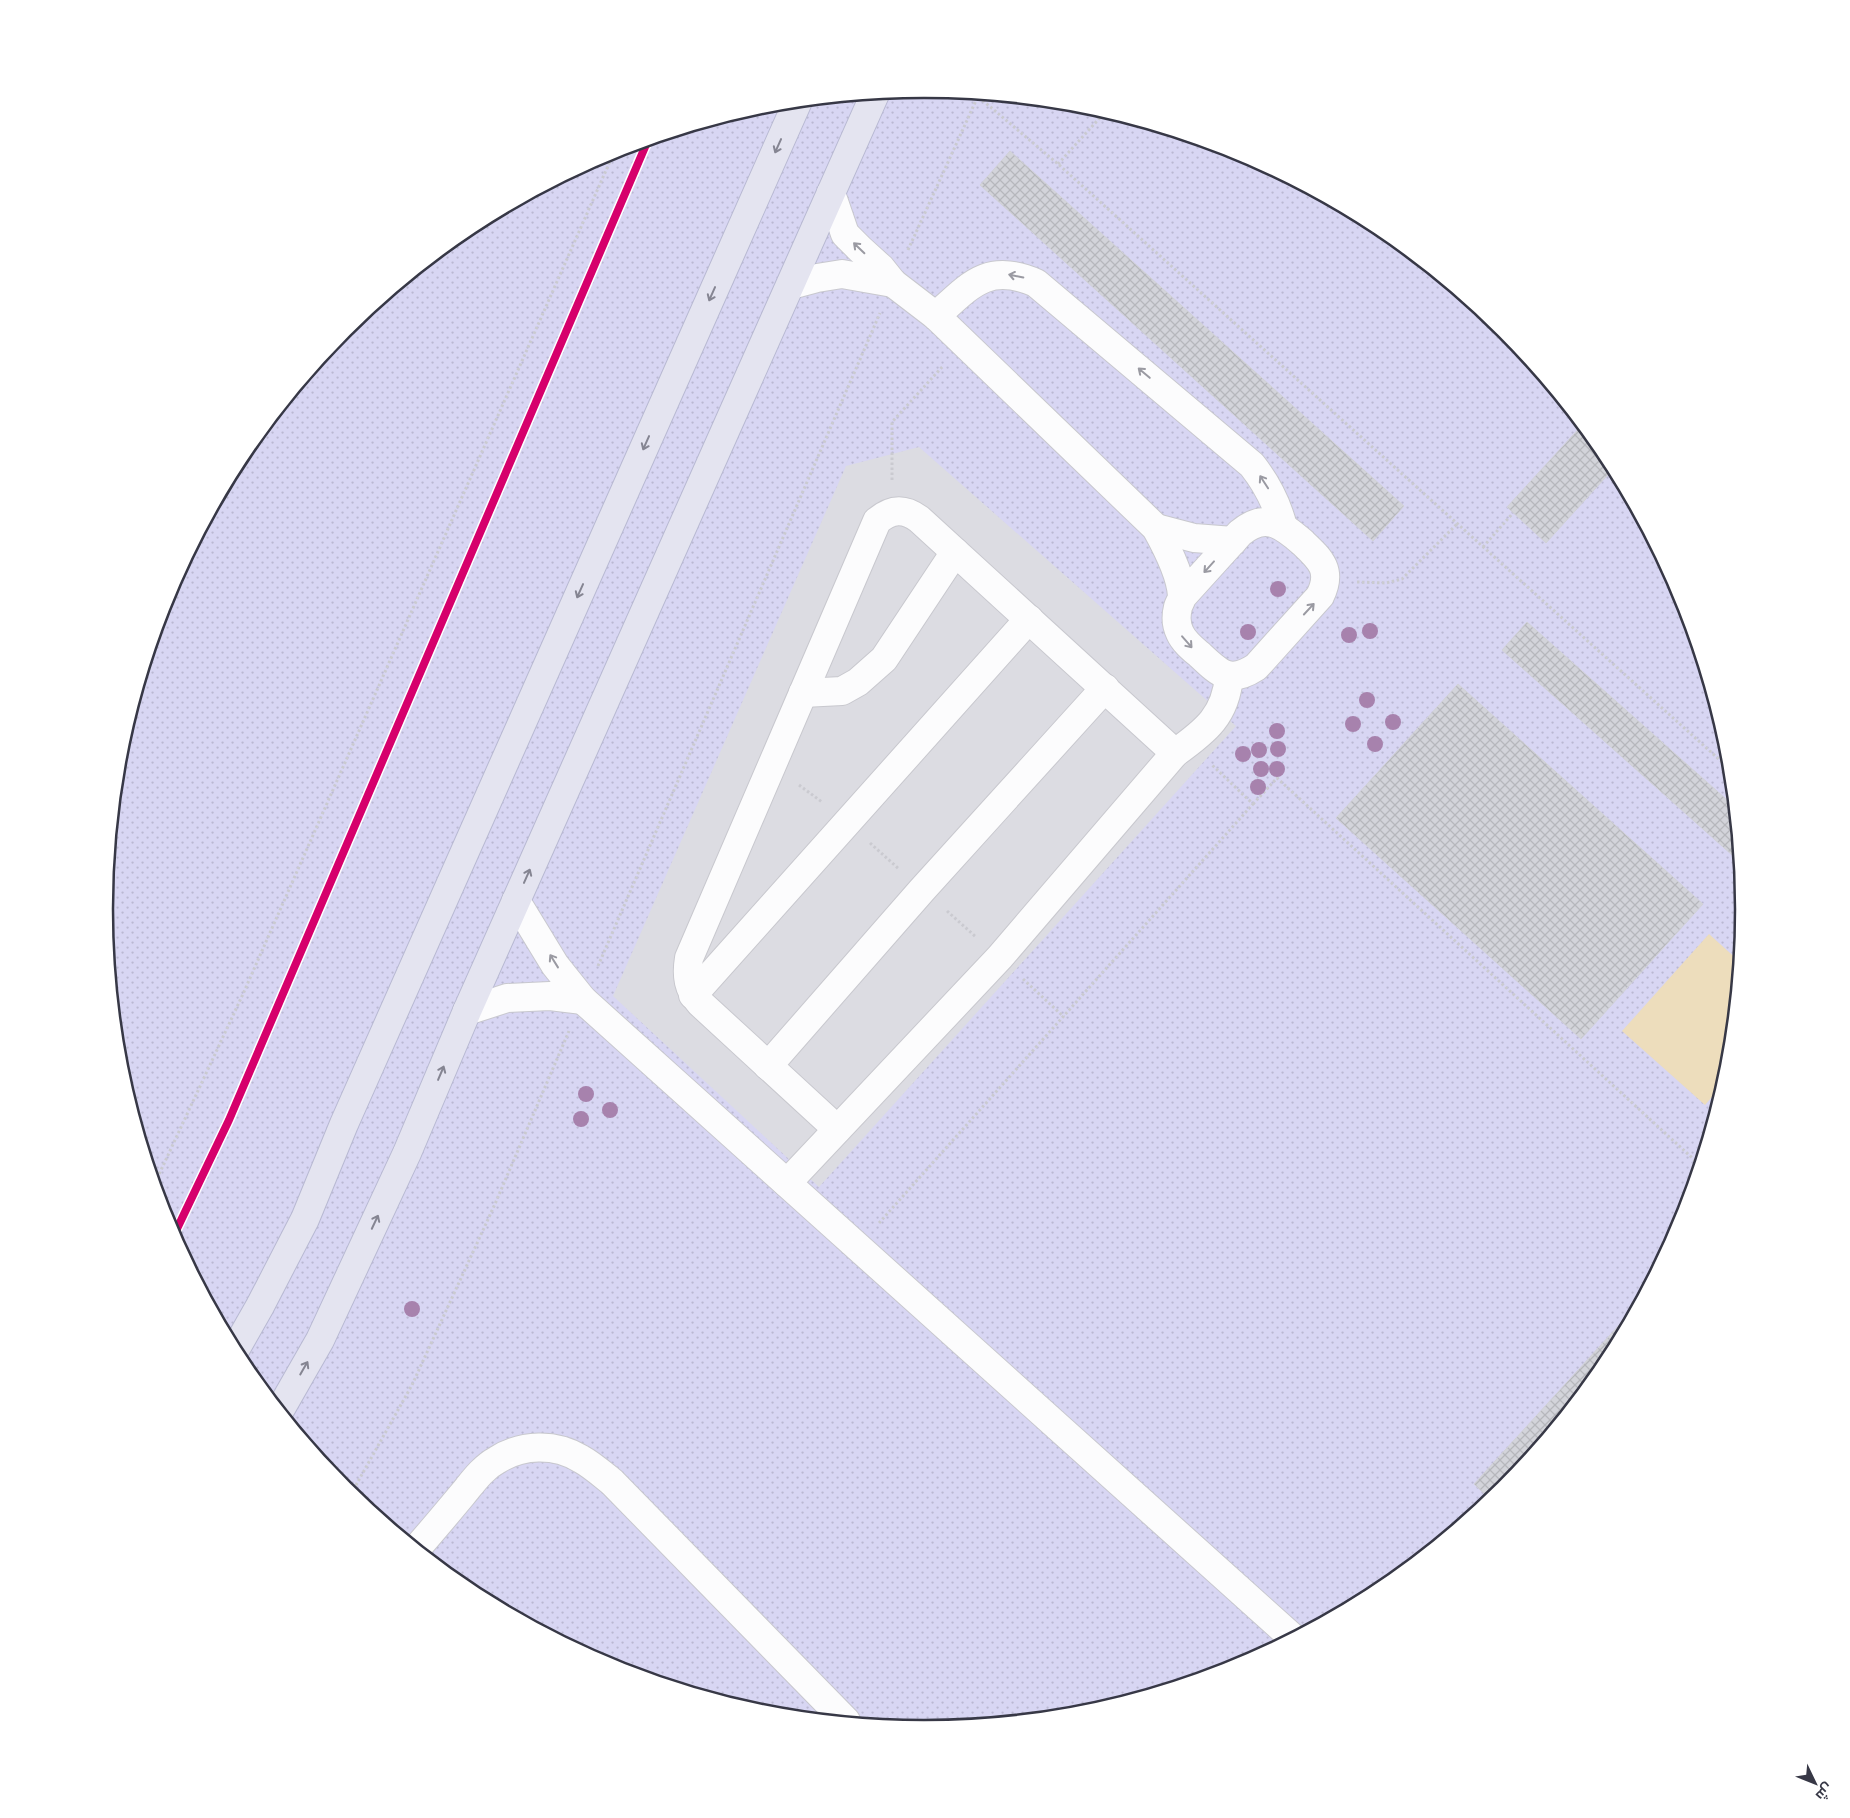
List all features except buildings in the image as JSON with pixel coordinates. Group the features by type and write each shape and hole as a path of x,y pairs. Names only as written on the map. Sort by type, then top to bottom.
{"main road":[{"path":"283,1405 320,1340 403,1162 467,1011 873,99"},
{"path":"239,1343 305,1219 344,1124 795,108"}],"lane":[{"path":"831,193 845,234 881,268 893,283 936,316 964,342 1156,528 1172,562 1182,597"},
{"path":"790,285 842,274 893,283"},
{"path":"936,316 970,286 991,276 1006,274 1021,276 1036,282 1252,466 1271,494 1284,527 1317,557 1325,571 1325,580 1324,588 1315,602 1256,667 1247,673 1228,676 1214,669 1180,634 1176,616 1182,597 1248,526 1266,522 1284,527"},
{"path":"837,1129 707,1010 693,995 687,972 689,958 877,521 893,511 912,514 1176,753"},
{"path":"1156,528 1194,538 1233,540"},
{"path":"802,693 842,691 872,672 884,659 955,552"},
{"path":"693,995 1030,619"},
{"path":"787,1184 1000,957 1176,753 1208,727 1223,706 1228,690 1228,676"},
{"path":"768,1066 922,890 1105,688"},
{"path":"516,901 555,965 583,1000 1289,1634"},
{"path":"467,1011 507,998 550,996 583,1000"},
{"path":"420,1544 482,1472 495,1460 511,1452 529,1448 546,1447 564,1451 580,1458 612,1482 842,1716"}],"path":[{"path":"355,1487 412,1385 495,1204 893,283 975,99"},
{"path":"983,100 1058,164 1723,763"},
{"path":"1058,164 1101,117"},
{"path":"159,1175 243,994 610,161"},
{"path":"893,511 892,422 964,342"},
{"path":"1483,547 1513,513"},
{"path":"1325,580 1386,584 1402,579 1457,524"},
{"path":"1210,762 1253,804"},
{"path":"859,1246 1277,778 1696,1161"}],"sand":[{"path":"872,99 978,99 1031,104 1135,125 1186,141 1236,159 1284,181 1331,206 1376,234 1419,265 1460,299 1499,335 1569,415 1600,458 1628,503 1653,550 1675,598 1709,699 1730,803 1735,856 1735,962 1730,1015 1709,1119 1693,1170 1675,1220 1653,1268 1628,1315 1600,1360 1569,1403 1535,1444 1499,1483 1419,1553 1376,1584 1331,1612 1284,1637 1236,1659 1135,1693 1031,1714 978,1719 872,1719 819,1714 715,1693 664,1677 614,1659 566,1637 519,1612 474,1584 431,1553 390,1519 351,1483 281,1403 250,1360 222,1315 197,1268 175,1220 141,1119 120,1015 115,962 113,909 120,803 141,699 157,648 175,598 197,550 222,503 250,458 281,415 315,374 351,335 431,265 474,234 519,206 566,181 614,159 715,125 819,104"}],"shaded area":[{"path":"919,447 1236,726 819,1187 613,996 846,466"},
{"path":"1709,934 1735,958 1730,1015 1721,1067 1715,1094 1705,1105 1622,1031"}],"cycle path":[{"path":"178,1227 229,1120 645,148"}]}
